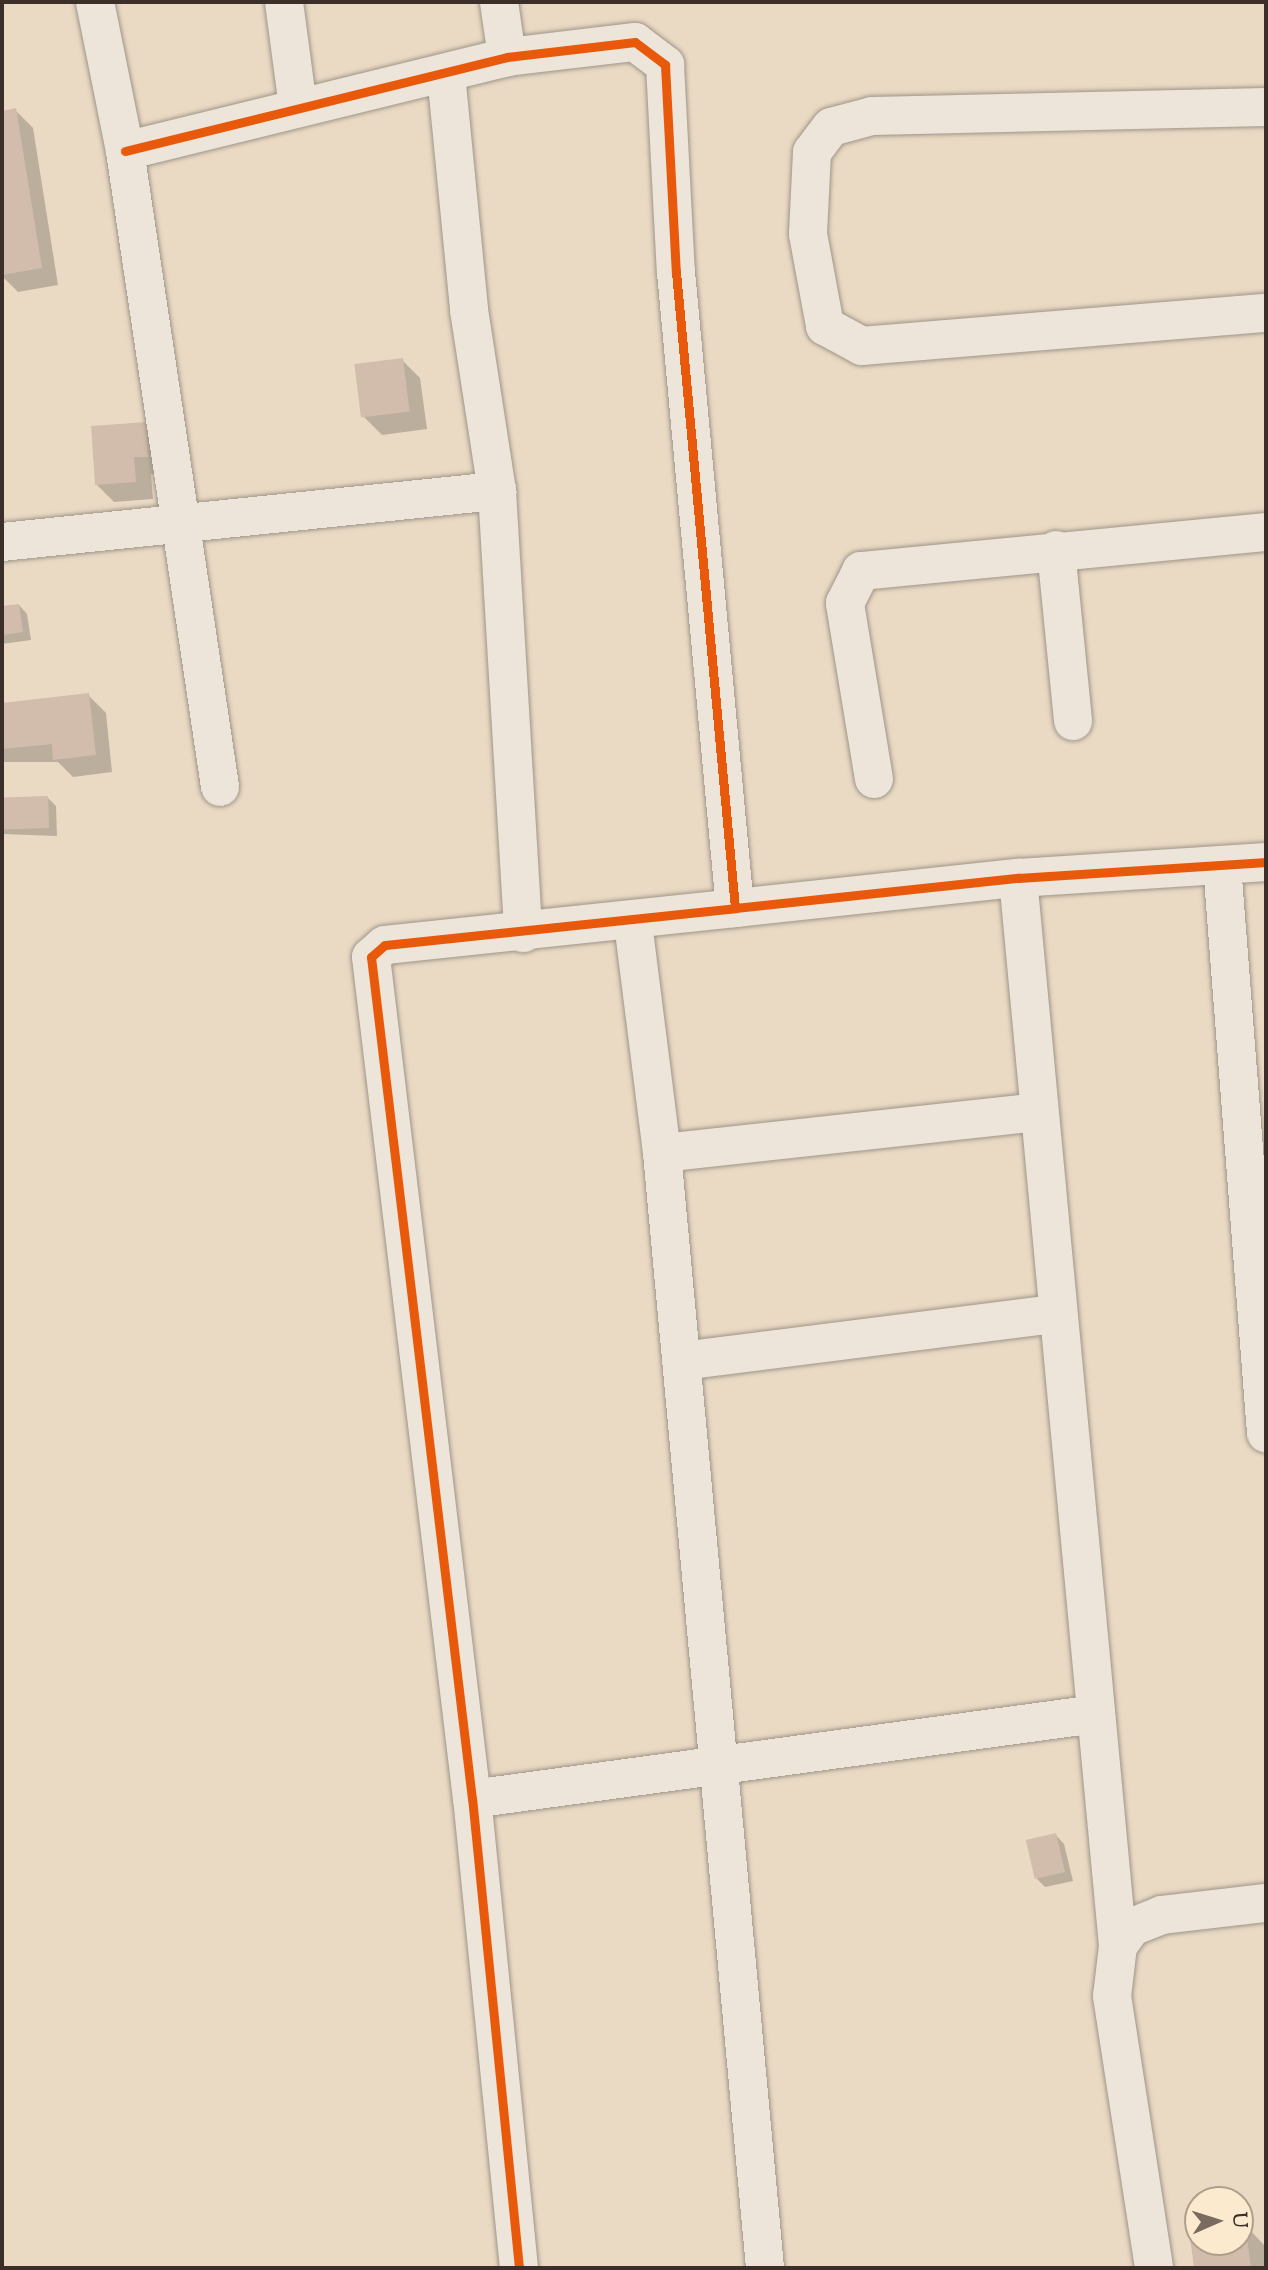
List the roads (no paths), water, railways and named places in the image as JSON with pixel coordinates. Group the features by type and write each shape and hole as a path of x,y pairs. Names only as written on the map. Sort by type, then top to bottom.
{"street":[{"path":"95,2 125,151 220,787"},
{"path":"284,2 298,107"},
{"path":"499,2 508,57"},
{"path":"125,151 508,57 635,42 665,65 676,272 735,908"},
{"path":"446,74 469,310 497,491 523,933"},
{"path":"1266,107 872,116 831,127 812,152 808,234 825,327 862,346 1266,313"},
{"path":"2,542 181,520 497,491"},
{"path":"874,779 845,603 861,571 1056,550 1266,532"},
{"path":"1056,550 1073,721"},
{"path":"519,2268 472,1799 371,957 385,945 633,923 735,908 1018,878 1266,862"},
{"path":"1222,865 1266,1433"},
{"path":"1018,878 1037,1112 1118,1946 1112,1996 1154,2268"},
{"path":"633,923 662,1153 722,1767 765,2268"},
{"path":"662,1153 1037,1112"},
{"path":"682,1361 1056,1314"},
{"path":"472,1799 1096,1714"},
{"path":"1118,1946 1132,1927 1161,1915 1266,1903"}]}
